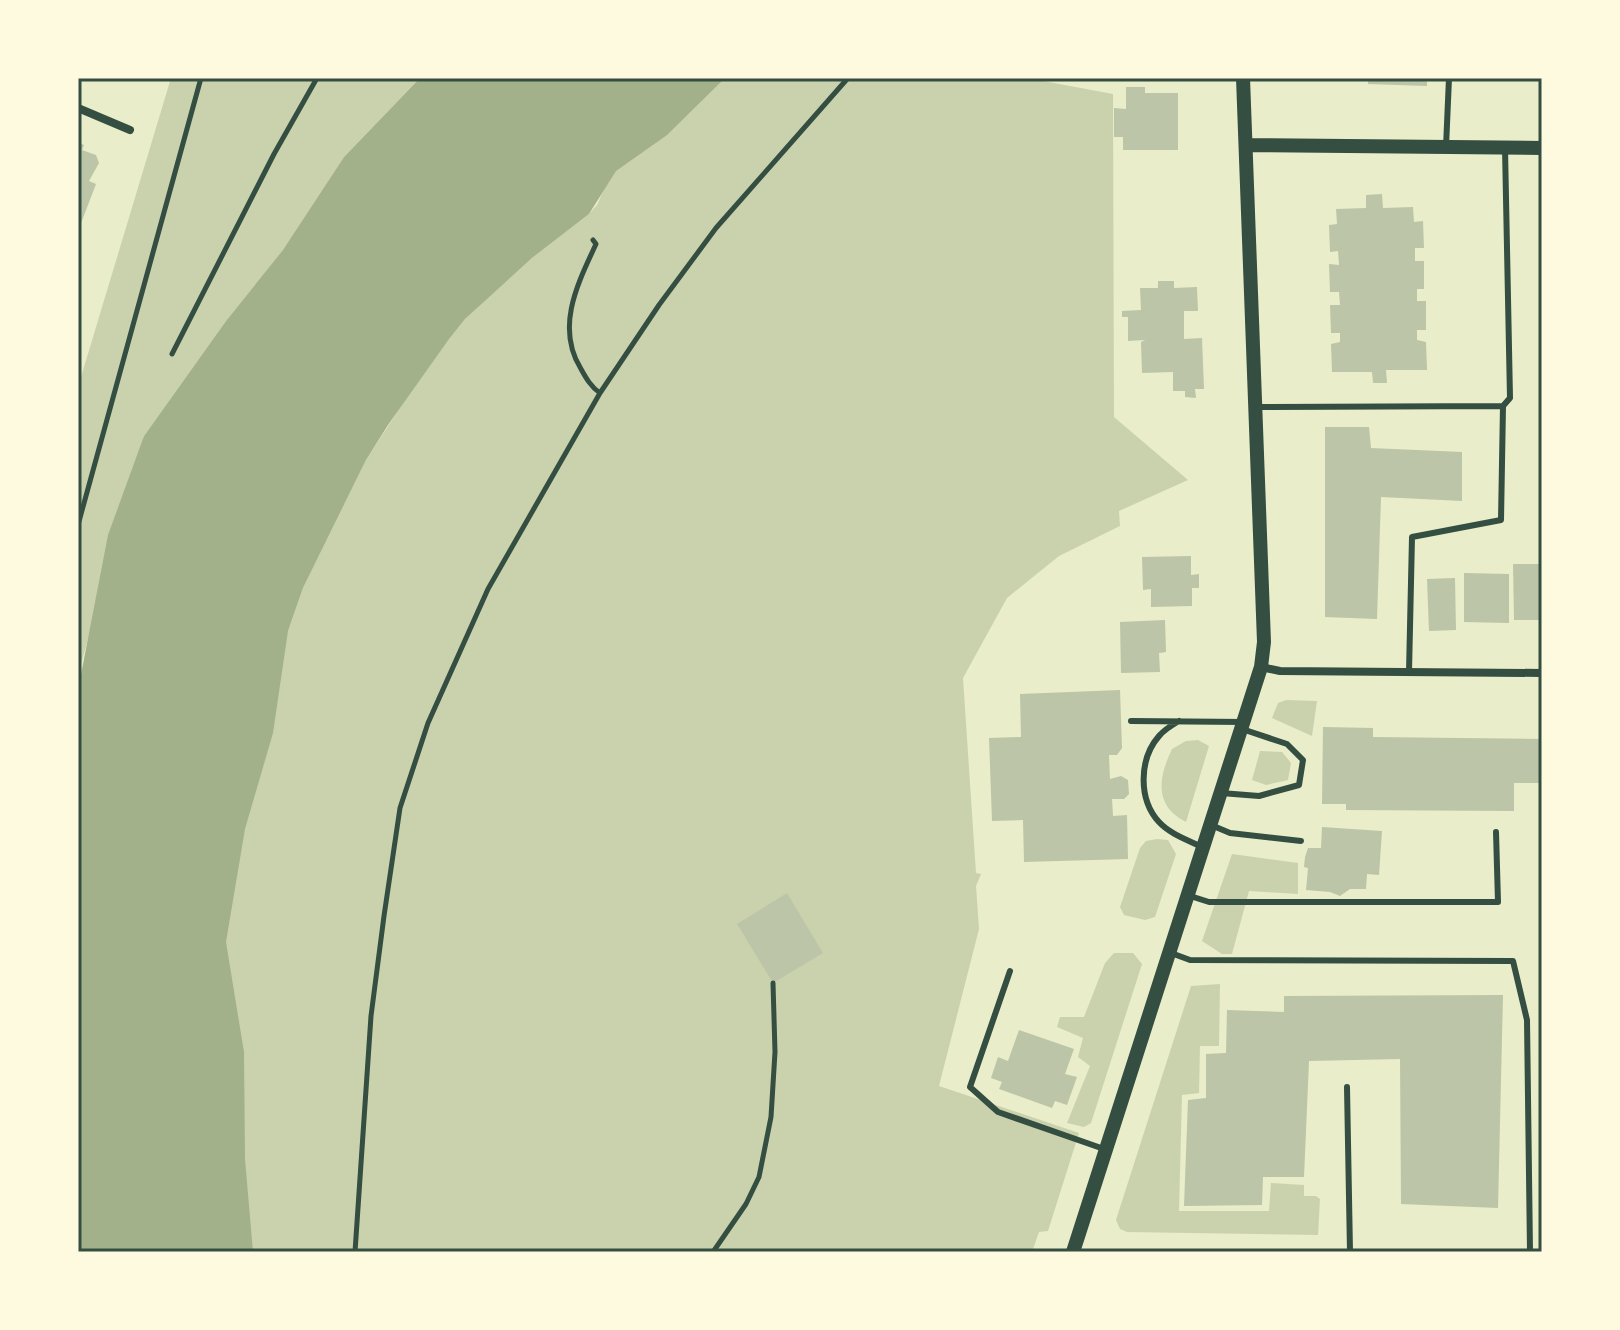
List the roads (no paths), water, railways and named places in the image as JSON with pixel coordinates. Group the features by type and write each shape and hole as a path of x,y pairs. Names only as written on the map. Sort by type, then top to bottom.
{"street":[{"path":"1073,1252 1261,667 1264,642 1243,78"},
{"path":"78,108 130,130"},
{"path":"1246,145 1542,148"},
{"path":"1261,667 1280,671 1542,673"}],"lane":[{"path":"1446,147 1449,78"},
{"path":"1409,672 1412,537 1501,520 1503,406 1510,398 1505,147"},
{"path":"1256,407 1503,406"},
{"path":"1131,721 1243,725 1287,744 1303,760 1299,785 1259,796 1221,793"},
{"path":"1179,721 1160,735 1148,752 1143,772 1146,792 1160,823 1204,848"},
{"path":"1211,825 1230,833 1301,841"},
{"path":"1187,895 1209,902 1498,902 1496,832"},
{"path":"1168,951 1190,960 1513,961 1527,1020 1530,1252"},
{"path":"1010,971 970,1087 998,1112 1106,1150"},
{"path":"1347,1087 1350,1252"}]}
